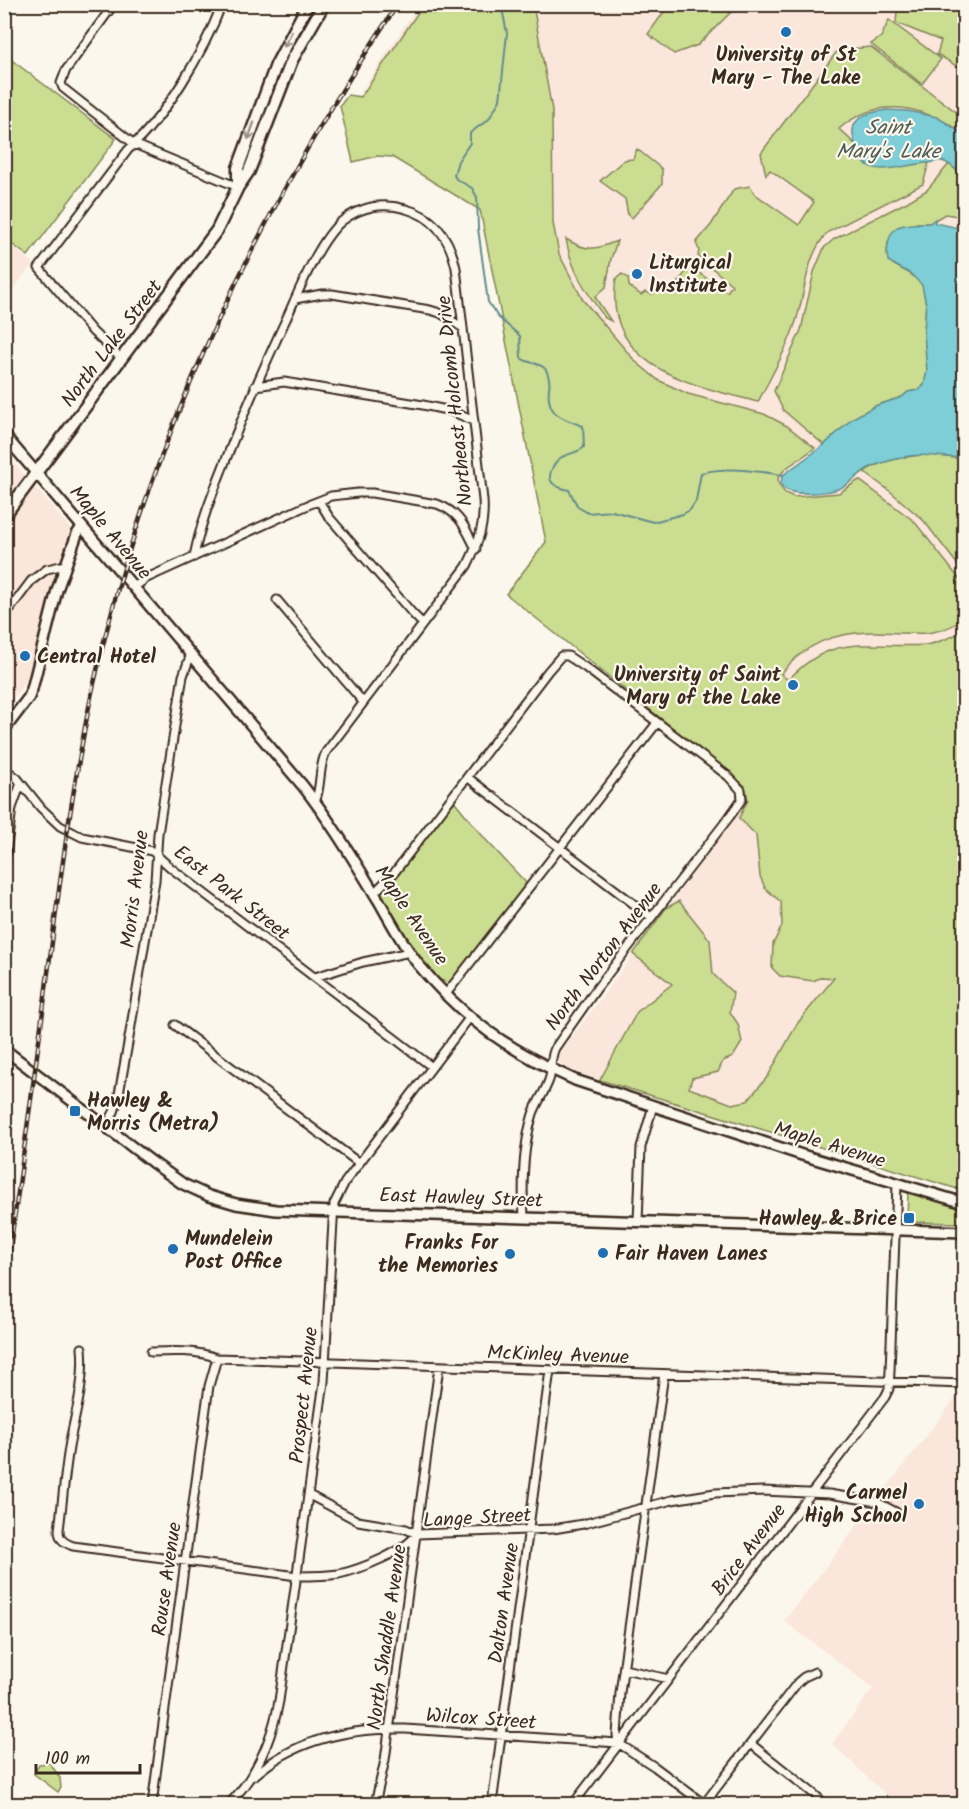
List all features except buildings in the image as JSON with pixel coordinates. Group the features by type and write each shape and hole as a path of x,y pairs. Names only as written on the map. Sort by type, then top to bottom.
{"main road":[{"name":"North Lake Street","path":"238,187 238,168 276,64 308,4"},
{"name":"North Lake Street","path":"4,516 217,230 238,187 249,171 292,60 324,4"},
{"name":"Maple Avenue","path":"4,435 315,802 340,837 410,952 446,994 470,1017 505,1044 575,1080 897,1184 964,1203"},
{"path":"4,729 29,697 64,565 82,527"},
{"name":"East Hawley Street","path":"4,1049 183,1184 208,1196 250,1207 964,1232"}],"street":[{"path":"114,4 66,70 61,83 69,94 134,144 238,187"},
{"path":"122,359 93,332 39,268 128,150 142,137 170,99 199,54 222,4"},
{"name":"Northeast Holcomb Drive","path":"295,299 325,241 340,222 366,208 381,205 405,208 416,212 435,225 445,236 456,268 484,512 481,535 467,566 333,741 322,759 319,792 315,802"},
{"path":"194,557 197,539 213,493 255,386 295,299 332,294 430,310 440,313 463,328"},
{"path":"255,386 284,382 423,405 451,411 474,421"},
{"path":"134,587 147,578 331,496 358,493 437,504 445,507 462,521 476,549"},
{"path":"319,501 329,517 423,624"},
{"path":"4,617 31,581 47,569 64,565"},
{"path":"277,600 363,702"},
{"name":"Morris Avenue","path":"106,1126 118,1100 182,685 191,654"},
{"path":"374,893 394,873 557,660 566,655 578,662 657,723 446,994"},
{"name":"North Norton Avenue","path":"524,1217 523,1203 529,1130 533,1113 550,1078 550,1059 563,1035 740,803 742,795 739,785 657,723"},
{"name":"East Park Street","path":"4,768 21,783 41,808 60,826 82,837 152,851 432,1067"},
{"path":"466,777 651,917"},
{"path":"4,869 12,808 21,783"},
{"path":"315,977 363,962 410,952"},
{"name":"Prospect Avenue","path":"229,1804 250,1780 266,1747 276,1716 326,1363 333,1210 338,1194 359,1163 470,1017"},
{"path":"175,1025 359,1163"},
{"path":"638,1221 641,1147 654,1106"},
{"name":"Brice Avenue","path":"573,1804 885,1397 890,1382 897,1184"},
{"name":"Lange Street","path":"82,1348 80,1392 58,1530 65,1543 73,1546 297,1576 327,1575 347,1571 407,1546 417,1534 530,1531 583,1524 646,1505 715,1493 763,1491 812,1493 877,1502 896,1512"},
{"name":"McKinley Avenue","path":"151,1352 206,1354 217,1359 964,1384"},
{"name":"Rouse Avenue","path":"152,1804 209,1386 217,1359"},
{"name":"North Shaddle Avenue","path":"375,1804 390,1728 439,1367"},
{"name":"Dalton Avenue","path":"492,1804 550,1370"},
{"path":"618,1743 624,1670 664,1374"},
{"path":"309,1495 358,1521 406,1529 417,1534"},
{"path":"624,1670 669,1679"},
{"path":"704,1804 798,1682 815,1672"},
{"name":"Wilcox Street","path":"250,1780 273,1761 313,1741 345,1732 390,1728 618,1743 656,1767 704,1804"},
{"path":"751,1744 824,1804"}],"shaded area":[{"name":"University of Saint Mary of the Lake","path":"418,5 964,5 964,1187 590,1077 558,1062 557,1057 743,807 746,789 743,782 506,594 546,542 480,210 392,157 346,115"},
{"path":"4,241 34,263 5,299 4,299"},
{"path":"4,451 71,529 32,672 5,709"},
{"name":"Carmel High School","path":"964,1387 964,1804 896,1804 832,1744 873,1688 784,1621"}],"green space":[{"path":"940,4 964,5 964,71 937,54 941,41 896,23 897,11 928,11"},
{"path":"423,5 533,5 552,110 553,223 559,254 583,300 635,361 658,380 688,394 764,414 787,426 815,448 785,469 778,478 779,485 785,493 794,497 839,493 859,480 914,521 964,585 964,619 952,626 930,633 870,632 832,638 820,642 799,655 781,674 788,680 821,654 836,648 868,645 925,645 964,631 964,1191 600,1080 637,1012 672,984 633,954 666,908 679,901 710,940 713,974 733,993 730,1012 738,1024 742,1042 733,1057 723,1061 718,1072 692,1078 689,1088 732,1104 747,1101 768,1076 797,1024 834,978 822,977 813,981 780,976 772,968 773,944 782,926 781,902 765,888 760,876 756,835 739,818 748,800 745,786 506,594 546,542 480,210 392,157 377,156 353,162 340,106 348,95 361,97"},
{"path":"669,5 738,5 698,45 674,54 648,34"},
{"path":"889,20 941,59 922,84 871,44 881,37"},
{"path":"871,47 964,118 957,129 927,114 912,110 882,109 868,112 839,129 855,144 859,158 929,163 923,184 828,232 820,242 810,265 798,315 790,337 758,402 706,388 657,368 638,353 623,333 615,309 616,279 622,274 628,278 629,286 641,295 645,292 652,294 677,283 690,267 727,292 732,285 698,256 699,250 696,243 711,225 734,189 750,186 755,194 799,225 814,202 770,170 766,175 761,153 838,50"},
{"path":"5,55 116,139 28,256 5,239"},
{"path":"637,149 662,169 662,184 632,218 628,215 625,199 600,181 624,160 633,159"},
{"path":"949,164 964,177 964,217 945,214 930,223 898,227 888,242 887,254 894,265 911,274 922,284 926,304 924,332 927,371 924,385 919,390 908,392 902,397 875,406 853,418 824,445 783,410 774,391 801,330 814,272 824,248 834,239 927,190"},
{"path":"566,239 586,248 617,241 606,287 595,297 611,321 605,318 581,281 568,250"},
{"path":"926,454 964,457 964,573 924,521 864,472 885,462"},
{"path":"451,797 486,840 530,887 454,983 442,981 420,964 378,901 385,883"},
{"path":"908,1192 964,1208 964,1223 912,1222 912,1217 907,1217"},
{"path":"50,1763 60,1778 61,1788 58,1792 34,1774 39,1764"}],"water":[{"name":"Saint Mary's Lake","path":"886,110 907,111 937,117 964,134 964,177 951,165 942,161 886,169 868,165 861,159 853,135 854,125 866,115"},
{"name":"Saint Mary's Lake","path":"935,219 935,223 964,229 964,457 919,455 904,457 873,466 833,491 798,493 784,488 781,484 783,475 824,445 853,418 875,406 902,397 908,392 919,390 924,385 927,371 924,332 926,304 922,285 911,274 888,261 888,248 889,238 896,228 930,223"}],"waterway":[{"path":"501,4 507,33 500,100 489,119 470,133 470,143 458,161 454,175 456,179 472,188 477,197 478,228 488,302 498,317 520,336 521,358 544,367 546,370 550,404 553,410 562,418 583,426 584,447 556,462 550,474 552,482 558,487 569,490 578,507 588,513 612,511 653,522 690,510 696,501 701,473 732,470 783,475"}],"railway":[{"path":"4,1287 71,806 92,692 115,600 143,509 175,421 212,334 253,249 298,165 346,84 398,4"}],"place":[{"name":"University of St Mary - The Lake","path":"786,32"},
{"name":"Liturgical Institute","path":"637,274"},
{"name":"Central Hotel","path":"25,656"},
{"name":"University of Saint Mary of the Lake","path":"793,685"},
{"name":"Hawley & Morris (Metra)","path":"75,1111"},
{"name":"Hawley & Brice","path":"909,1218"},
{"name":"Mundelein Post Office","path":"173,1249"},
{"name":"Fair Haven Lanes","path":"603,1253"},
{"name":"Franks For the Memories","path":"510,1254"},
{"name":"Carmel High School","path":"919,1504"}]}
